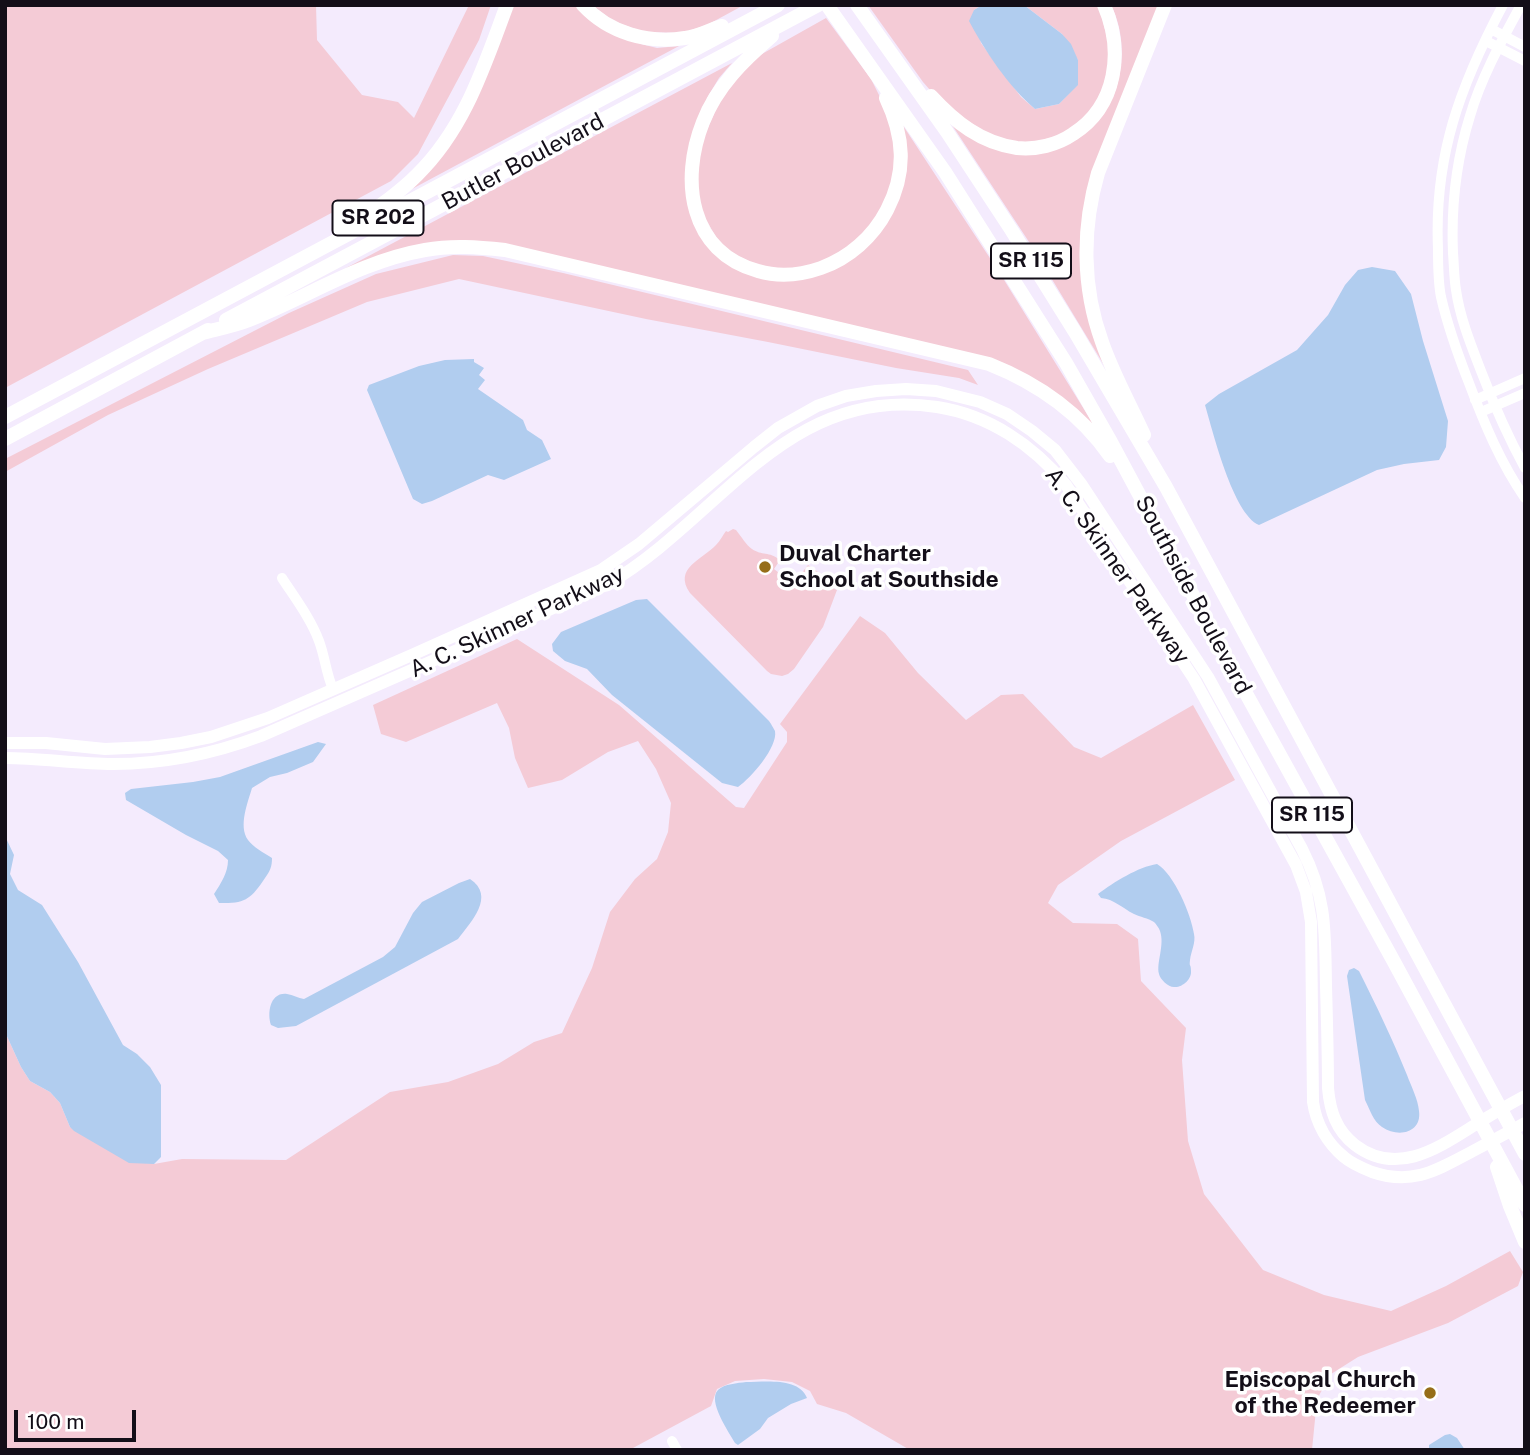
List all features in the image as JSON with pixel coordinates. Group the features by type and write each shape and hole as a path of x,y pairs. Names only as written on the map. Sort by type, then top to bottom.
{"highway":[{"path":"288,266 394,196 430,161 454,130 468,105 507,5"},
{"path":"583,5 598,19 615,29 653,39 686,38 750,20"},
{"name":"Butler Boulevard","path":"5,417 778,5"},
{"name":"Butler Boulevard","path":"5,439 818,5"},
{"name":"Southside Boulevard","path":"827,5 945,172 1035,313 1107,433 1145,508 1525,1205"},
{"name":"Southside Boulevard","path":"857,5 947,132 1091,358 1188,528 1501,1109 1518,1127 1525,1154"},
{"path":"878,33 928,92 962,125 982,138 1003,145 1034,148 1061,141 1077,131 1097,113 1107,96 1116,53 1113,31 1104,5"},
{"path":"1164,5 1096,180 1087,227 1087,269 1093,314 1103,345 1188,528"},
{"path":"792,19 737,67 716,96 702,124 692,163 694,207 705,232 723,253 748,268 775,274 803,273 842,259 865,240 890,205 900,168 898,127 858,48"},
{"path":"202,333 247,321 349,274 397,257 456,247 514,252 972,359 1005,370 1045,392 1071,412 1103,446 1145,508"},
{"path":"1491,1142 1507,1196 1525,1242"}],"main road":[{"name":"A. C. Skinner Parkway","path":"5,743 46,743 105,749 136,748 181,743 254,723 601,570 639,544 778,428 804,413 861,393 906,389 936,391 993,408 1019,422 1055,450 1082,485 1208,677 1309,863 1319,891 1323,913 1328,1088 1331,1109 1349,1140 1366,1151 1387,1158 1418,1156 1525,1096"},
{"name":"A. C. Skinner Parkway","path":"5,758 96,764 142,763 174,760 232,747 608,584 645,559 785,442 810,427 846,412 874,406 919,405 948,409 990,424 1026,445 1070,491 1194,679 1296,864 1306,892 1311,922 1312,1094 1316,1117 1337,1151 1354,1164 1382,1175 1400,1178 1420,1176 1518,1127"},
{"path":"1026,445 1035,433"}],"street":[{"path":"1503,5 1455,111 1442,164 1437,214 1441,295 1454,343 1475,400 1502,460 1525,498"},
{"path":"1521,5 1470,116 1457,167 1452,214 1456,292 1469,338 1495,406 1525,468"},
{"path":"1491,29 1525,47"},
{"path":"1486,41 1525,61"},
{"path":"1475,400 1525,378"},
{"path":"1481,412 1525,393"},
{"path":"282,578 318,639 333,689"}],"shaded area":[{"path":"5,5 316,5 317,40 362,95 398,102 414,118 469,5 491,5 479,40 418,154 391,181 5,388"},
{"path":"511,5 575,5 579,10 641,44 657,48 679,46 412,189 423,178"},
{"path":"592,5 744,5 707,25 682,33 643,32 613,21"},
{"path":"868,5 982,5 974,10 981,43 1021,97 1035,109 1059,104 1077,85 1078,60 1062,34 1024,5 1099,5 1111,54 1100,101 1068,133 1024,145 995,138 944,106 923,82"},
{"path":"1111,5 1161,5 1094,176 1083,240 1113,380 1033,248 952,125 970,136 1047,149 1113,97 1120,74 1122,51 1119,27"},
{"path":"826,18 871,79 888,113 894,127 895,176 872,229 823,264 770,271 723,249 698,206 698,150 722,96 753,59"},
{"path":"732,63 707,98 688,185 728,262 816,274 888,218 902,124 1001,275 1095,427 1032,381 498,245 346,268"},
{"path":"453,255 483,256 563,273 968,370 978,385 959,378 646,319 459,279 367,302 208,369 108,415 5,472 5,459 289,313 376,274"},
{"path":"733,529 752,549 780,560 774,569 793,584 808,565 834,583 831,587 837,590 823,627 788,674 782,676 767,671 690,593 686,584 685,577 691,565 716,545 726,531"},
{"path":"860,616 885,633 918,673 966,720 1001,695 1023,694 1074,747 1101,758 1193,705 1235,780 1121,841 1058,885 1048,903 1073,923 1117,924 1138,939 1141,981 1186,1028 1182,1060 1188,1141 1204,1194 1263,1270 1324,1295 1391,1311 1446,1286 1510,1251 1523,1272 1518,1286 1448,1323 1358,1357 1331,1374 1317,1399 1312,1450 910,1450 846,1413 817,1404 810,1391 792,1382 764,1379 735,1381 717,1389 711,1406 633,1450 5,1450 5,1032 30,1081 50,1092 60,1103 70,1127 154,1164 182,1159 286,1160 390,1092 448,1082 498,1064 534,1042 562,1033 592,968 610,912 635,879 657,859 668,832 671,803 656,769 638,741 608,752 562,780 528,788 515,758 509,728 497,703 406,742 381,734 373,705 517,639 619,705 736,807 744,808 787,742 787,732 780,724"}],"water":[{"path":"982,5 1024,5 1071,44 1078,60 1078,85 1059,104 1035,109 1006,79 969,21 974,10"},
{"path":"1372,267 1395,271 1411,294 1448,421 1446,447 1439,460 1377,470 1259,525 1250,518 1233,489 1205,405 1219,394 1297,350 1328,315 1345,285 1358,270"},
{"path":"474,359 474,362 484,368 479,375 485,380 478,389 523,420 527,430 542,440 551,459 504,480 488,475 422,504 413,499 367,390 369,385 419,366 445,360"},
{"path":"647,599 769,721 775,731 775,738 768,753 750,777 738,787 722,783 612,695 587,669 565,661 553,651 552,644 561,632 636,600"},
{"path":"318,742 326,744 313,762 270,777 252,788 245,814 245,834 253,845 272,858 272,861 260,885 241,901 219,903 214,894 228,865 228,860 218,851 126,800 125,793 131,789 220,777"},
{"path":"5,836 14,855 10,874 18,890 42,905 78,962 123,1045 150,1067 161,1085 161,1157 154,1164 129,1163 74,1131 60,1103 50,1092 30,1081 5,1032"},
{"path":"1157,864 1170,876 1181,895 1194,934 1191,974 1186,982 1177,987 1167,984 1159,974 1161,936 1156,924 1101,898 1098,894 1126,876"},
{"path":"470,879 481,893 481,901 479,909 458,939 296,1026 278,1028 271,1025 271,1004 277,996 287,994 304,999 383,957 395,947 422,902"},
{"path":"1354,968 1359,971 1378,1010 1416,1097 1419,1118 1417,1124 1413,1129 1402,1133 1379,1125 1365,1100 1347,976 1349,970"},
{"path":"746,1382 789,1384 803,1391 807,1398 768,1418 760,1429 738,1445 720,1416 715,1395 724,1386"},
{"path":"1450,1434 1457,1438 1465,1450 1429,1450 1429,1445"}],"place":[{"name":"Duval Charter School at Southside","path":"765,567"},
{"name":"Episcopal Church of the Redeemer","path":"1430,1393"}]}
